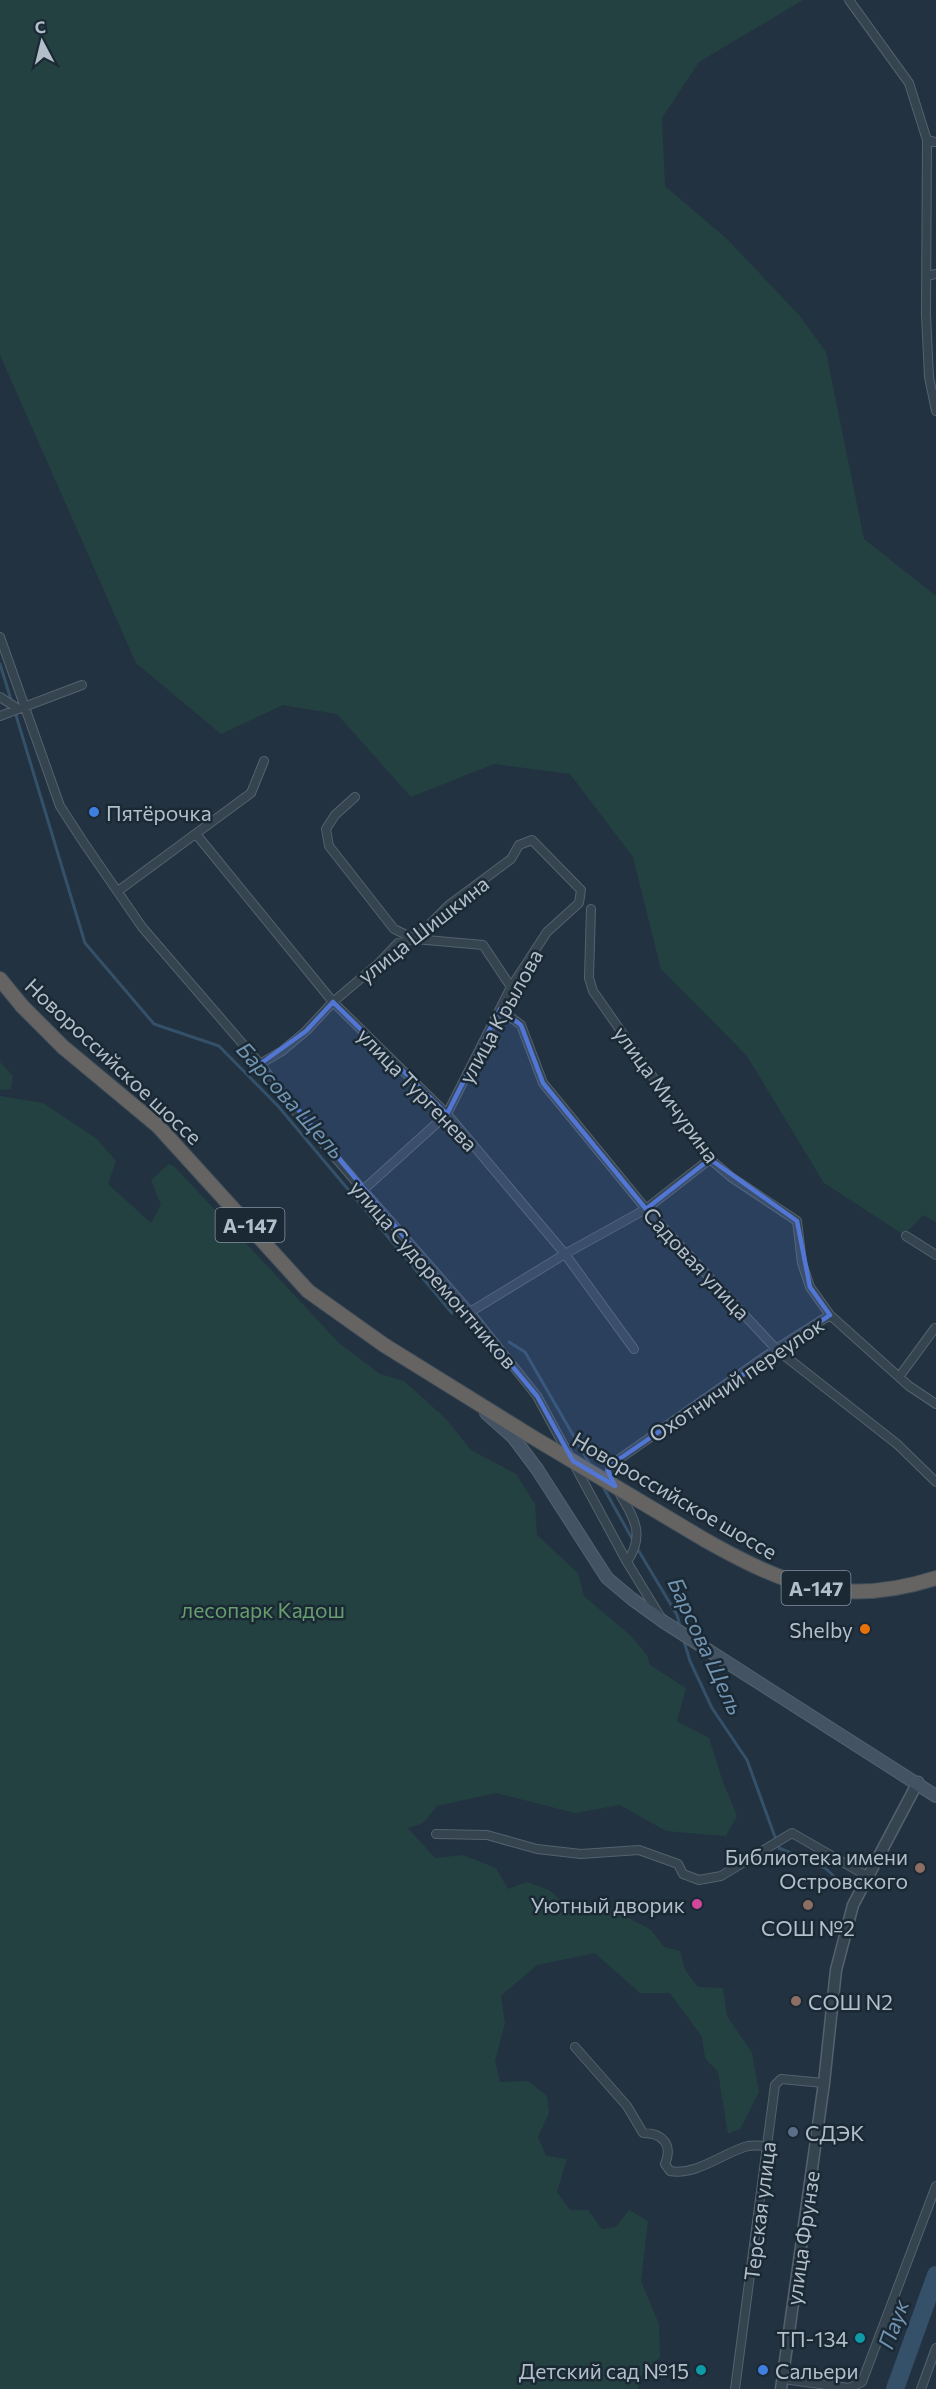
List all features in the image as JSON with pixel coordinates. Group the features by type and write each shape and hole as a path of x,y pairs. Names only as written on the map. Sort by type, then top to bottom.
{"highway":[{"name":"Новороссийское шоссе","path":"0,979 22,1006 63,1047 158,1126 309,1292 357,1327 529,1435 705,1540 767,1574 802,1586 873,1592 904,1588 936,1578"}],"main road":[{"name":"Новороссийское шоссе","path":"475,1402 513,1437 537,1469 607,1578 666,1624 918,1782 936,1796"}],"street":[{"path":"849,0 909,82 931,141 932,275 926,315 936,411"},
{"name":"улица Судоремонтников","path":"0,637 60,806 142,927 260,1064 297,1113 470,1312 537,1396 627,1562 666,1624"},
{"path":"0,716 82,685"},
{"path":"0,697 17,708"},
{"path":"118,891 251,793 264,761"},
{"path":"354,798 335,815 326,829 329,846 394,929 415,939 483,945 511,987"},
{"name":"улица Тургенева","path":"196,834 333,1002 447,1114 565,1254 634,1349"},
{"name":"улица Шишкина","path":"260,1064 282,1051 306,1031 333,1002 398,944 415,939 449,905 511,859 519,845 532,840 581,891"},
{"name":"улица Крылова","path":"363,1190 447,1114 511,987 547,932 579,903 581,891"},
{"name":"улица Мичурина","path":"591,909 589,978 593,991 710,1159 731,1177 797,1221 802,1263 810,1287 830,1316 899,1377 936,1404"},
{"name":"Садовая улица","path":"500,1009 521,1025 543,1083 646,1209 776,1349 897,1444 936,1482"},
{"path":"470,1312 565,1254 646,1209 710,1159"},
{"path":"906,1236 936,1255"},
{"name":"Охотничий переулок","path":"627,1562 634,1551 638,1535 636,1523 610,1475 610,1469 615,1462 776,1349 830,1316"},
{"path":"899,1377 936,1325"},
{"name":"улица Фрунзе","path":"782,2384 824,2083 836,1970 849,1916 867,1876 918,1782"},
{"path":"436,1834 487,1835 537,1849 581,1854 639,1850 678,1864 683,1874 699,1880 721,1876 792,1833 867,1876"},
{"path":"575,2047 627,2106 643,2133 653,2133 667,2144 670,2153 665,2164 670,2170 680,2172 700,2166 748,2146 767,2146"},
{"name":"Терская улица","path":"735,2389 775,2085 781,2079 824,2083"},
{"path":"782,2384 849,2388 862,2382 936,2186"},
{"path":"921,2389 936,2348"}],"highlighted area":[{"path":"333,1002 447,1114 500,1009 521,1025 543,1083 646,1209 710,1159 797,1221 810,1287 830,1315 615,1462 608,1471 615,1486 573,1461 537,1396 260,1064 306,1031"}],"green space":[{"path":"0,0 803,0 699,62 662,118 665,186 728,240 799,315 826,352 864,539 936,596 936,1222 923,1215 904,1235 824,1183 747,1056 661,969 633,857 570,774 494,764 411,797 337,714 283,705 221,734 136,663 0,355"},
{"path":"0,1062 13,1076 11,1089 0,1090"},
{"name":"лесопарк Кадош","path":"0,1096 43,1103 97,1139 116,1161 108,1184 151,1223 161,1205 151,1180 169,1164 175,1167 339,1343 380,1374 404,1381 445,1418 471,1450 516,1474 535,1504 537,1535 578,1573 584,1596 631,1636 647,1655 650,1665 686,1688 677,1721 709,1738 737,1816 726,1836 666,1831 620,1805 575,1813 496,1793 437,1806 423,1823 408,1828 435,1858 463,1855 496,1868 508,1889 527,1882 549,1890 569,1908 598,1901 651,1930 664,1947 680,1951 685,1970 698,1987 723,1988 727,2016 752,2053 759,2092 740,2129 728,2134 718,2072 705,2058 702,2037 670,1993 640,1993 595,1953 537,1965 501,1996 505,2023 495,2061 500,2082 528,2081 547,2096 549,2113 538,2137 546,2156 567,2159 557,2192 570,2210 588,2210 602,2229 616,2227 629,2210 648,2221 641,2281 659,2324 660,2357 643,2373 638,2389 0,2389"}],"waterway":[{"name":"Барсова Щель","path":"0,664 12,703"},
{"name":"Барсова Щель","path":"15,712 85,943 154,1024 219,1046 278,1106 452,1313"},
{"name":"Барсова Щель","path":"509,1342 525,1352 591,1466"},
{"name":"Барсова Щель","path":"602,1485 634,1542"},
{"name":"Барсова Щель","path":"637,1548 677,1615 680,1626"},
{"name":"Барсова Щель","path":"683,1638 690,1661 712,1708 747,1760 779,1848 825,1868 845,1886"},
{"name":"Паук","path":"895,2389 936,2275"}],"place":[{"name":"Пятёрочка","path":"94,812"},
{"name":"Shelby","path":"865,1629"},
{"name":"Библиотека имени Островского","path":"920,1868"},
{"name":"Уютный дворик","path":"697,1904"},
{"name":"СОШ №2","path":"808,1905"},
{"name":"СОШ N2","path":"796,2001"},
{"name":"СДЭК","path":"793,2132"},
{"name":"ТП-134","path":"860,2338"},
{"name":"Детский сад №15","path":"701,2370"},
{"name":"Сальери","path":"763,2370"}]}
